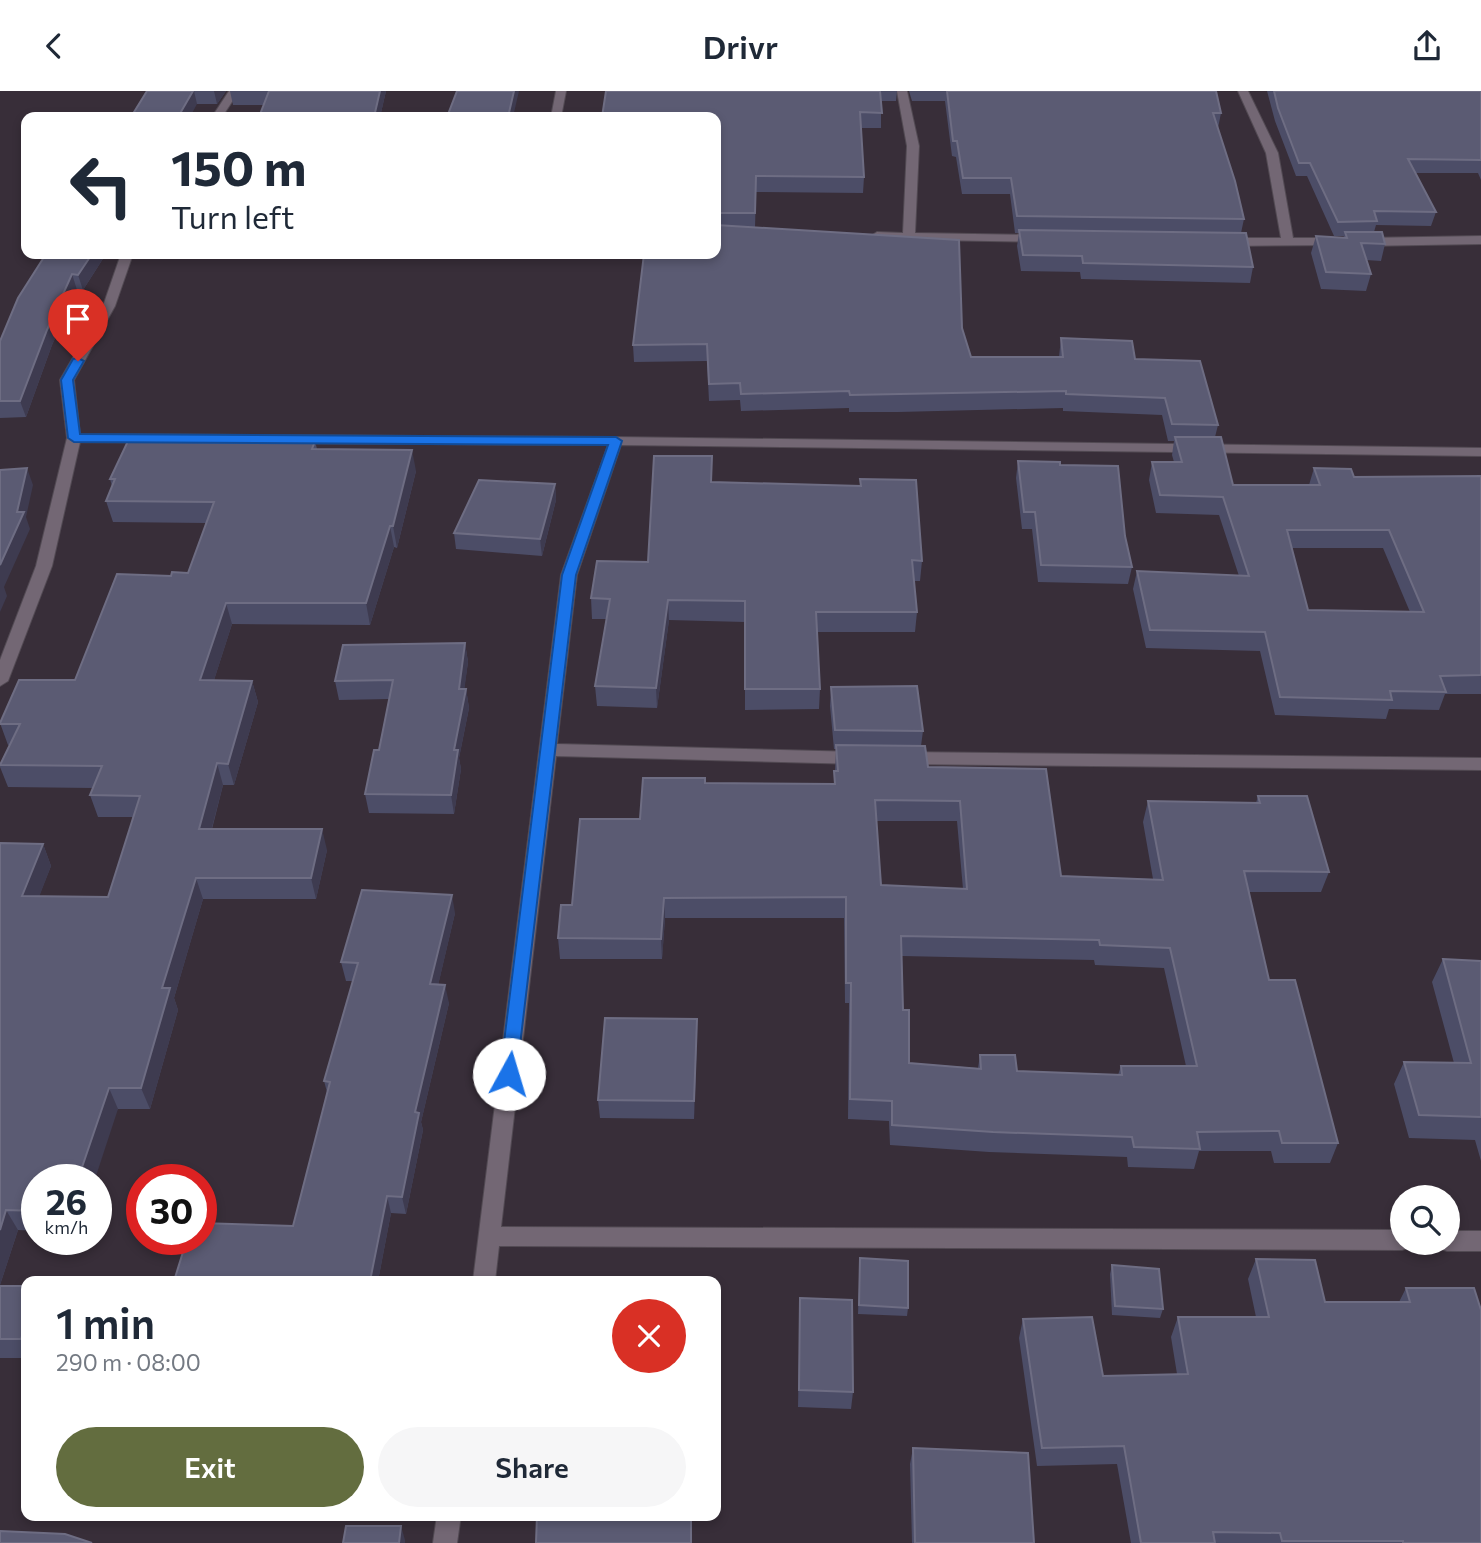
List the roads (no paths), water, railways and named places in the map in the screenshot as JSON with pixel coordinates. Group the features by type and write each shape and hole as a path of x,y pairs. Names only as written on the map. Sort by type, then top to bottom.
{"street":[{"path":"219,112 234,91"},
{"path":"557,112 561,91"},
{"path":"902,91 912,146 909,237"},
{"path":"1243,91 1272,153 1288,243"},
{"path":"868,236 1058,239"},
{"path":"1207,241 1288,243 1481,240"},
{"path":"0,681 44,566 74,438 67,380 108,306 125,259"},
{"path":"74,438 616,441 1481,452"},
{"path":"485,1276 569,575 616,441"},
{"path":"546,750 875,758 1481,764"},
{"path":"491,1236 1390,1240"},
{"path":"1460,1241 1481,1241"},
{"path":"445,1543 448,1521"}]}
